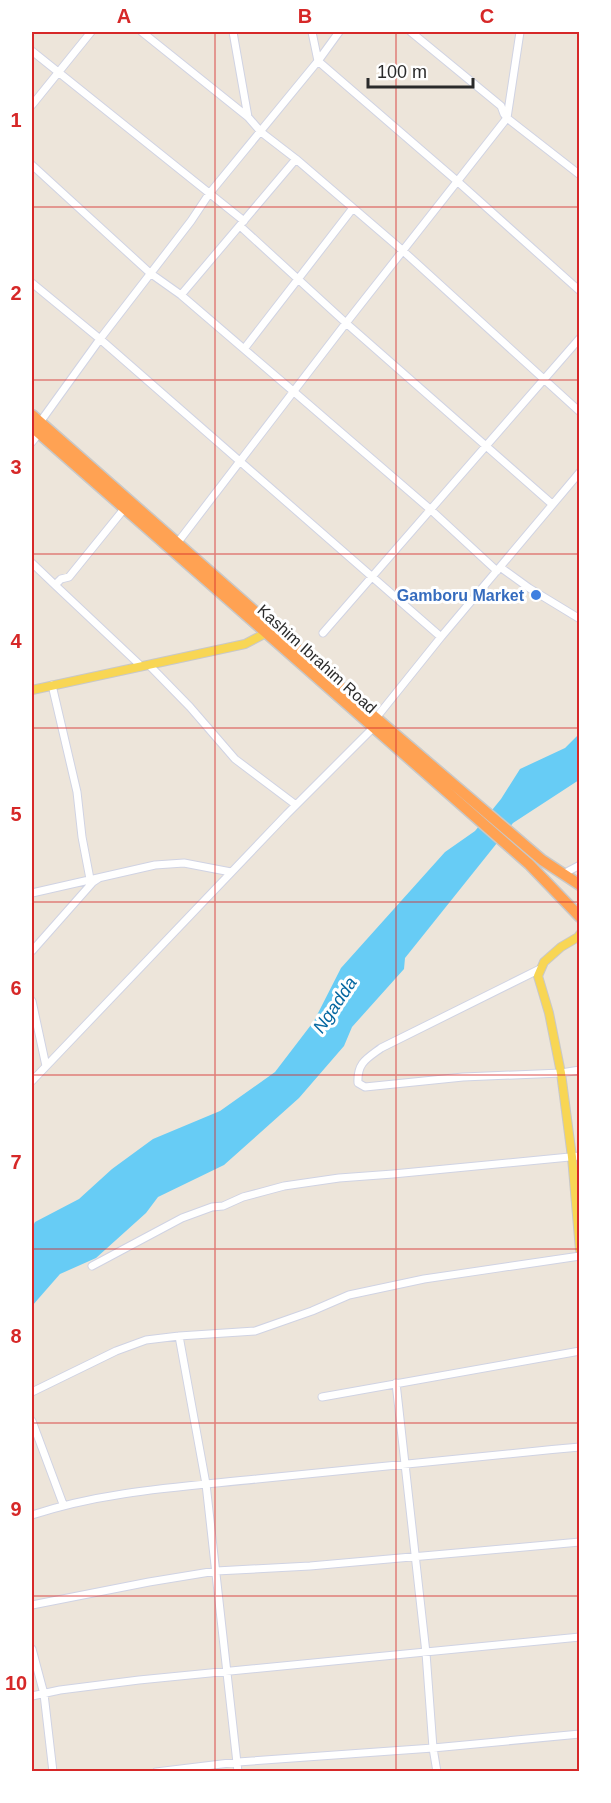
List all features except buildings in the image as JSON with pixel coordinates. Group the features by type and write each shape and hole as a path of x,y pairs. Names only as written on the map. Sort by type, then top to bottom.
{"highway":[{"name":"Kashim Ibrahim Road","path":"34,426 124,509 175,546 266,633 536,860 579,885"},
{"name":"Kashim Ibrahim Road","path":"34,426 175,546 374,723"},
{"name":"Kashim Ibrahim Road","path":"536,860 579,917"},
{"path":"536,860 579,894"}],"main road":[{"path":"32,690 245,644 266,633"},
{"path":"579,934 544,962 538,976 549,1013 576,1156 579,1250"}],"street":[{"path":"32,105 91,32"},
{"path":"142,32 248,117 261,132 402,250 579,412"},
{"path":"233,32 248,117"},
{"path":"312,32 318,61 457,181 579,291"},
{"path":"32,442 34,426 191,221 209,194 339,32"},
{"path":"411,32 501,106 507,118 579,175"},
{"path":"175,546 402,250 507,118 520,32"},
{"path":"32,51 209,194 346,323 552,504"},
{"path":"181,295 296,159"},
{"path":"32,165 150,273 181,295 499,569 579,619"},
{"path":"244,349 353,208"},
{"path":"32,283 100,339 441,637"},
{"path":"323,633 579,338"},
{"path":"33,1078 374,723 441,637 579,472"},
{"path":"55,585 61,579 69,577 124,509"},
{"path":"32,563 190,707 235,759 296,805"},
{"path":"52,686 77,792 90,879"},
{"path":"32,893 155,865 184,863 231,872"},
{"path":"563,874 579,865"},
{"path":"32,951 93,882 101,878"},
{"path":"540,969 381,1048 363,1061 357,1073 358,1083 365,1087 462,1077 561,1073 579,1070"},
{"path":"32,1001 46,1066"},
{"path":"92,1266 182,1218 284,1186 339,1178 576,1156"},
{"path":"32,1392 116,1351 146,1340 255,1331 349,1296 370,1291 424,1279 579,1256"},
{"path":"179,1336 206,1484 238,1772"},
{"path":"322,1397 579,1351"},
{"path":"396,1383 437,1772"},
{"path":"32,1421 63,1504"},
{"path":"32,1515 63,1504 115,1495 406,1463 579,1447"},
{"path":"32,1605 216,1571 416,1557 579,1542"},
{"path":"32,1696 139,1680 579,1638"},
{"path":"32,1649 44,1694 53,1772"},
{"path":"156,1772 237,1762 433,1748 579,1734"}],"water":[{"name":"Ngadda","path":"579,734 579,780 513,823 405,958 404,969 352,1027 344,1046 299,1098 224,1165 158,1197 146,1213 96,1258 60,1274 32,1306 32,1228 35,1222 79,1199 112,1169 153,1139 220,1111 275,1072 314,1021 341,968 445,852 475,831 501,799 520,769 565,748"}],"place":[{"name":"Gamboru Market","path":"536,595"}]}
